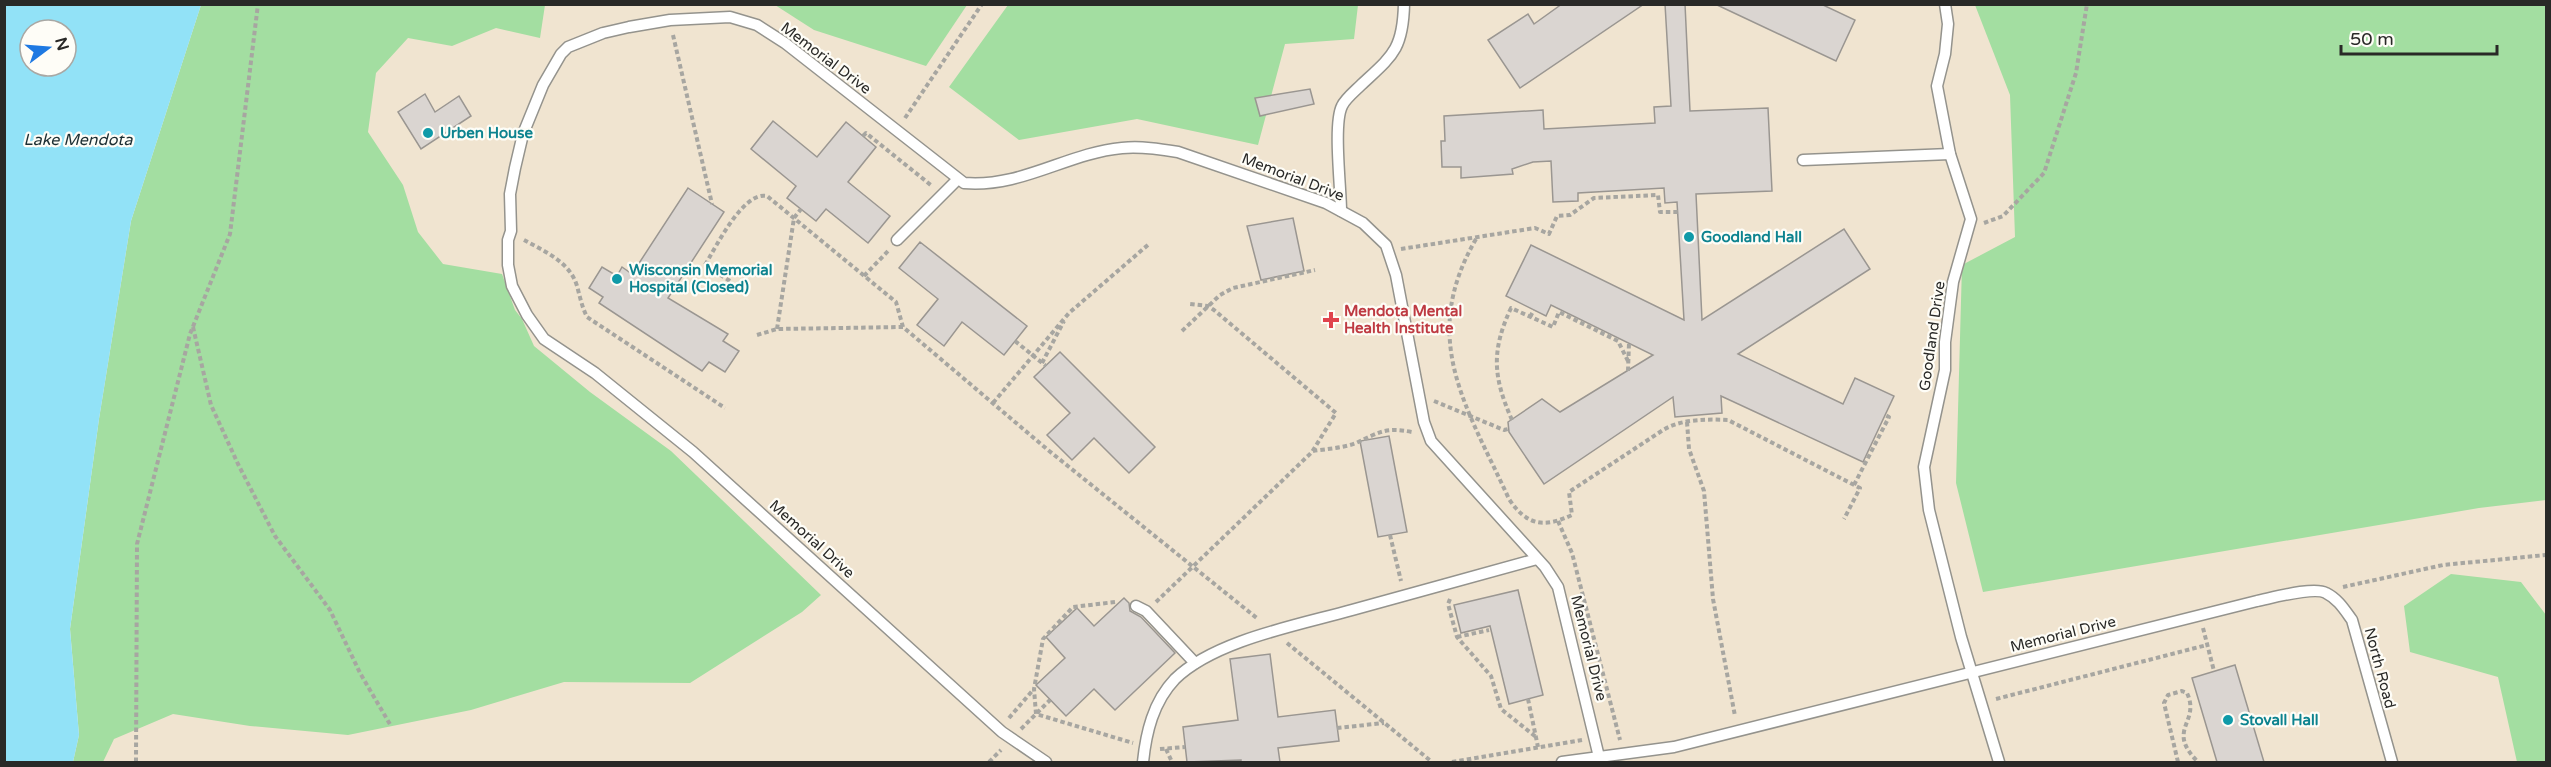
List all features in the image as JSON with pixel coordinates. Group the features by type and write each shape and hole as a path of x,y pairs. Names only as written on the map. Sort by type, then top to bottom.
{"lane":[{"path":"1341,211 1338,130 1342,106 1386,63 1397,48 1403,28 1404,4"},
{"name":"Goodland Drive","path":"1945,4 1947,34 1937,86 1950,154 1971,219 1953,282 1945,342 1945,370 1924,467 1929,510 1971,672 1999,762"},
{"name":"Memorial Drive","path":"1046,762 999,730 693,452 595,373 544,339 526,315 512,286 508,265 508,240 511,231 510,194 523,134 543,85 567,47 603,33 670,20 730,17 757,25 785,44 957,180 973,184 1005,181 1105,151 1123,148 1156,148 1178,152 1326,203 1363,223 1386,245 1396,275 1419,400 1431,441 1545,567 1558,587 1599,757"},
{"path":"1803,160 1950,154"},
{"path":"897,240 957,180"},
{"path":"1143,762 1147,729 1158,704 1174,681 1195,663 1214,652 1274,632 1537,559"},
{"name":"Memorial Drive","path":"1562,762 1674,747 2199,615 2289,594 2324,591"},
{"name":"North Road","path":"2324,591 2340,603 2352,620 2392,762"},
{"path":"1141,608 1195,663"},
{"path":"1018,743 1032,762"}],"path":[{"path":"136,762 137,544 193,326 230,234 258,4"},
{"path":"896,131 982,4"},
{"path":"1983,224 2004,216 2044,173 2076,73 2087,4"},
{"path":"670,20 712,204"},
{"path":"863,136 866,133 942,194"},
{"path":"730,281 705,265 735,214 760,195 767,196 896,302 903,327 1048,450 1432,762"},
{"path":"1388,250 1476,239 1535,228 1549,234 1557,216 1569,214 1594,198 1658,195 1660,212 1678,212"},
{"path":"777,329 794,218 801,209"},
{"path":"511,231 564,265 577,285 582,308 587,317 725,408"},
{"path":"1476,239 1460,269 1452,297 1449,323 1451,365 1471,417 1509,499 1520,514 1542,524 1572,515 1569,492 1672,424 1728,420 1860,488 1844,519"},
{"path":"864,276 897,240"},
{"path":"993,403 1069,313 1149,244"},
{"path":"1182,331 1220,295 1233,288 1315,270"},
{"path":"1085,289 1090,295"},
{"path":"1141,608 1193,567 1312,452 1336,413 1208,306 1190,304"},
{"path":"1512,420 1501,393 1496,354 1498,338 1510,308 1553,327 1559,312 1618,341 1628,361"},
{"path":"1530,317 1534,310"},
{"path":"1015,341 1044,364 1069,313"},
{"path":"193,326 211,405 238,464 275,536 330,610 360,673 391,726"},
{"path":"757,335 777,329 903,327"},
{"path":"1628,371 1629,344"},
{"path":"1419,400 1433,400 1504,430 1508,429"},
{"path":"1854,485 1889,417 1885,415"},
{"path":"1687,422 1689,449 1704,492 1713,599 1737,732"},
{"path":"1312,452 1355,443 1370,434 1381,431 1401,430 1429,435"},
{"path":"1558,521 1572,554 1623,754"},
{"path":"1390,535 1405,596"},
{"path":"2324,591 2443,565 2547,555"},
{"path":"1461,580 1448,604 1457,637 1491,676 1501,709 1536,737"},
{"path":"1115,602 1073,607 1043,639 1034,689 1036,714 1144,747 1166,749 1185,747"},
{"path":"2199,615 2214,671"},
{"path":"1457,637 1488,630"},
{"path":"1980,702 2207,645"},
{"path":"999,730 1034,689"},
{"path":"2178,762 2164,699 2168,695 2182,691 2187,693 2191,705 2191,713 2183,730 2184,746 2198,762"},
{"path":"1528,699 1538,747"},
{"path":"1337,728 1384,723"},
{"path":"1452,762 1595,737"},
{"path":"1166,749 1172,762"}],"shaded area":[{"name":"Mendota Mental Health Institute","path":"201,5 2546,5 2546,762 73,762 79,735 88,511 99,419 131,221"}],"green space":[{"path":"201,5 545,5 540,38 496,28 452,46 408,38 376,73 368,132 403,185 418,232 443,264 502,274 515,310 522,319 534,346 590,392 671,451 821,595 802,612 690,683 564,682 471,710 348,735 250,726 173,714 114,739 103,762 73,762 79,735 70,629 99,419 131,221"},
{"path":"775,5 967,5 926,66 814,30"},
{"path":"1008,5 1358,5 1354,39 1285,44 1258,145 1137,119 1019,140 949,87"},
{"path":"1975,5 2546,5 2546,500 2479,508 1983,592 1956,483 1962,265 2015,237 2010,95"},
{"path":"2451,574 2521,582 2546,615 2546,762 2517,762 2498,677 2410,652 2404,606"}],"water":[{"name":"Lake Mendota","path":"4,5 201,5 131,221 99,419 70,629 79,735 73,762 5,762"}],"building":[{"path":"1562,4 1644,4 1520,88 1488,40 1528,14 1534,24"},
{"name":"Goodland Hall","path":"1665,4 1685,4 1690,111 1768,108 1772,191 1696,194 1702,320 1844,229 1870,269 1738,354 1843,404 1855,378 1894,396 1863,462 1721,396 1722,413 1675,417 1673,397 1544,484 1509,432 1508,422 1542,399 1560,412 1653,355 1551,305 1546,316 1506,296 1531,245 1684,320 1677,202 1665,203 1664,188 1578,193 1578,201 1553,202 1551,161 1533,162 1512,169 1513,174 1461,178 1461,167 1442,167 1441,141 1445,141 1444,116 1543,110 1544,129 1655,123 1654,107 1671,106"},
{"path":"1715,4 1821,4 1855,20 1836,61"},
{"path":"1310,89 1314,104 1260,116 1255,98"},
{"name":"Urben House","path":"425,94 435,112 459,96 471,116 421,149 398,112"},
{"path":"773,121 817,157 846,122 876,147 848,182 890,216 868,243 826,209 816,221 787,198 796,186 751,149"},
{"name":"Wisconsin Memorial Hospital (Closed)","path":"688,188 724,212 668,298 728,334 723,341 739,351 725,372 709,362 702,371 599,303 603,297 589,288 602,267 617,276 622,267 632,274"},
{"path":"1293,218 1304,271 1261,280 1247,226"},
{"path":"920,242 1027,326 1004,355 962,322 944,346 917,325 938,299 899,268"},
{"path":"1060,352 1155,447 1129,473 1094,438 1072,460 1047,435 1070,413 1034,377"},
{"path":"1389,436 1407,532 1378,537 1360,441"},
{"path":"1518,590 1543,695 1509,704 1490,626 1461,633 1454,605"},
{"path":"1124,598 1129,603 1130,611 1141,617 1175,653 1115,710 1094,689 1066,716 1036,685 1065,658 1046,637 1077,608 1094,626"},
{"path":"1270,654 1278,717 1335,710 1339,741 1278,748 1280,762 1241,762 1241,760 1187,762 1183,727 1238,720 1230,659"},
{"name":"Stovall Hall","path":"2235,665 2264,762 2217,762 2192,678"}],"place":[{"name":"Urben House","path":"428,133"},
{"name":"Goodland Hall","path":"1689,237"},
{"name":"Wisconsin Memorial Hospital (Closed)","path":"617,279"},
{"name":"Mendota Mental Health Institute","path":"1331,320"},
{"name":"Stovall Hall","path":"2228,720"}]}
